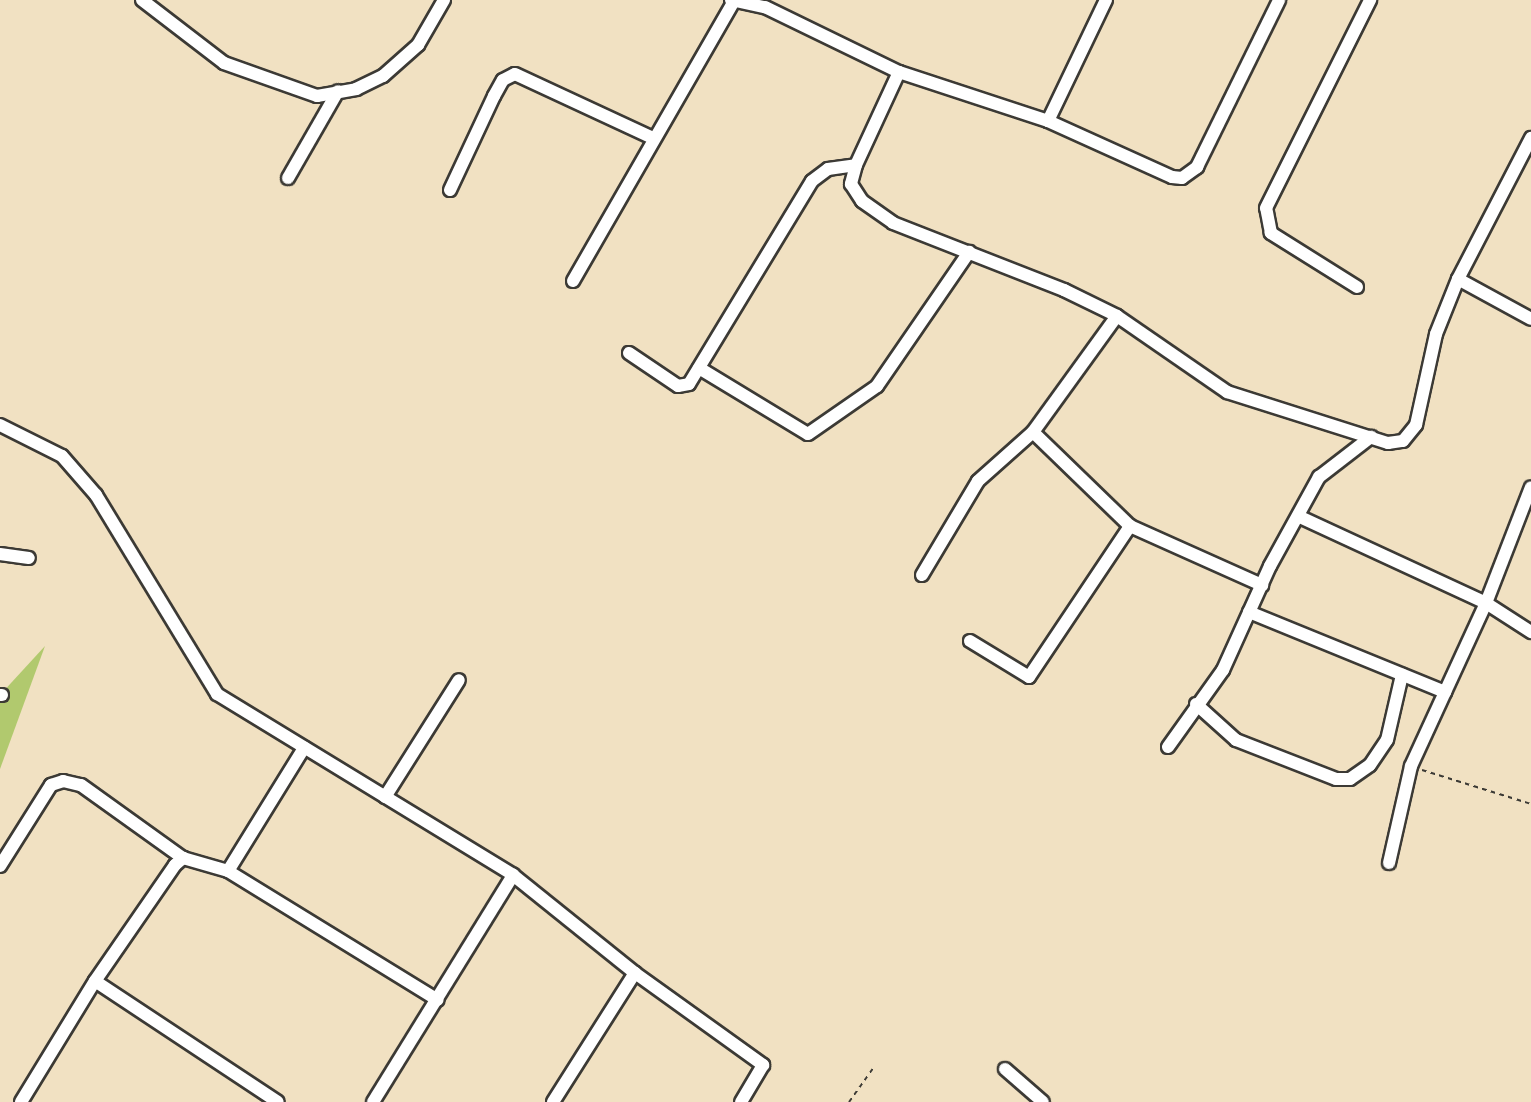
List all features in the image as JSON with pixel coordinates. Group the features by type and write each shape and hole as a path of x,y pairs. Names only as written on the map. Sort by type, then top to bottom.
{"street":[{"path":"142,0 225,63 317,96 356,90 383,76 418,45 444,0"},
{"path":"1048,121 1106,0"},
{"path":"573,281 732,1 766,4 899,72 1048,121 1172,177 1182,177 1197,167 1279,0"},
{"path":"1357,287 1275,237 1266,222 1266,208 1370,0"},
{"path":"899,72 856,165 850,184 862,201 893,223 969,252 1117,316 1227,392 1388,443 1403,441 1416,425 1436,334 1458,279 1531,138"},
{"path":"450,190 494,96 503,80 515,74 653,138"},
{"path":"288,178 338,91"},
{"path":"628,353 678,386 689,384 812,182 828,169 856,165"},
{"path":"699,368 808,434 877,386 969,252"},
{"path":"1458,279 1531,319"},
{"path":"922,575 978,481 1033,432 1117,316"},
{"path":"0,426 62,456 96,495 217,694 513,875 635,973 763,1065 741,1102"},
{"path":"1033,432 1130,526 1262,585"},
{"path":"1168,747 1196,704 1223,670 1262,585 1300,517 1319,477 1371,437"},
{"path":"1389,863 1411,766 1486,603 1531,487"},
{"path":"1300,517 1486,603 1531,632"},
{"path":"970,641 1029,677 1130,526"},
{"path":"0,554 29,558"},
{"path":"1249,612 1445,692"},
{"path":"1196,704 1236,740 1336,779 1350,779 1370,765 1387,740 1402,675"},
{"path":"385,798 459,680"},
{"path":"228,871 304,748"},
{"path":"0,866 51,785 63,781 81,785 183,858 228,871 438,1000"},
{"path":"21,1102 95,981 175,865 183,858"},
{"path":"373,1102 513,875"},
{"path":"553,1102 635,973"},
{"path":"95,981 278,1102"},
{"path":"1005,1069 1042,1102"}],"path":[{"path":"1411,766 1531,804"},
{"path":"849,1102 874,1067"}],"green space":[{"path":"45,646 0,769 0,695"}]}
